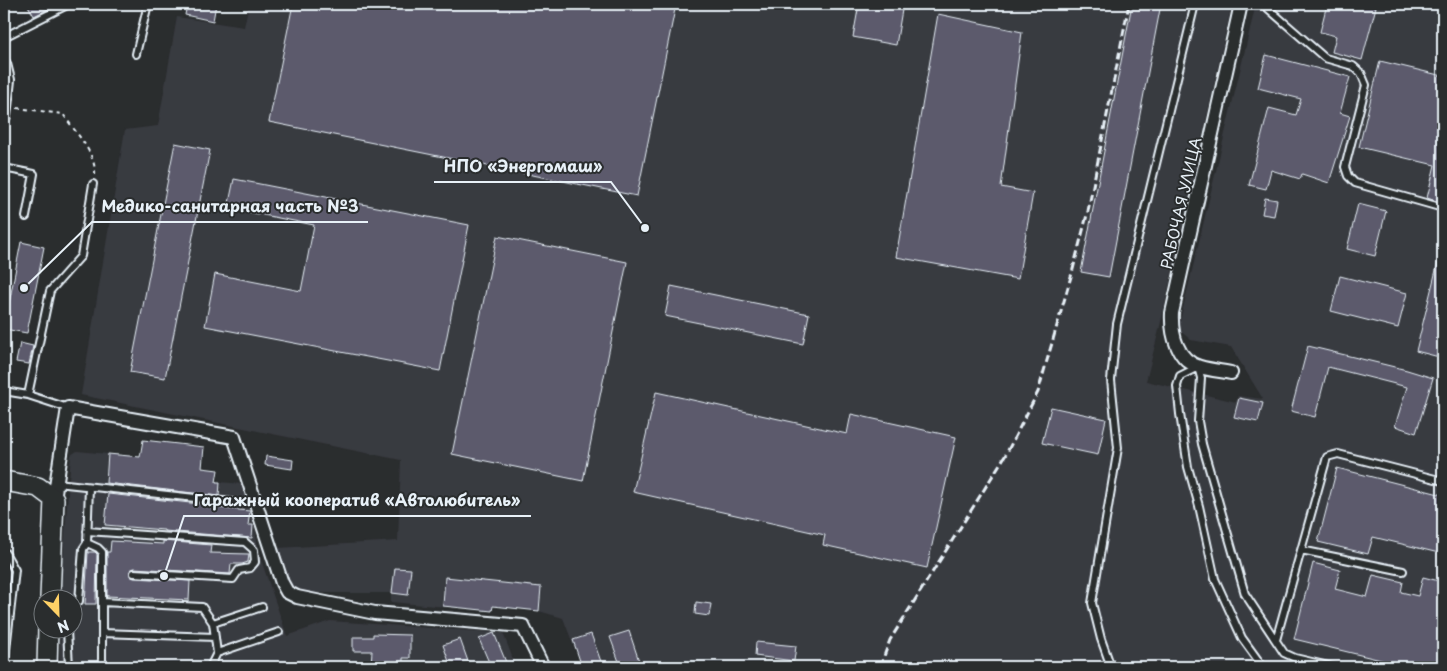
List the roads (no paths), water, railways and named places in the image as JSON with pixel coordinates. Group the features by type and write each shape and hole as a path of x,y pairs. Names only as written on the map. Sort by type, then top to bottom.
{"street":[{"name":"РАБОЧАЯ УЛИЦА","path":"1198,367 1188,360 1176,344 1172,334 1172,313 1241,4"},
{"path":"4,64 8,80 5,111"},
{"path":"1198,367 1231,373"},
{"path":"51,588 56,491 68,408 234,437 282,583 287,592 297,598 376,613 523,626 543,667"},
{"path":"4,481 56,491"},
{"path":"47,667 48,638"}],"lane":[{"path":"4,37 70,4"},
{"path":"136,54 148,4"},
{"path":"1112,667 1101,638 1092,603 1118,448 1111,380 1117,324 1195,4"},
{"path":"1263,4 1325,58 1353,66 1365,79 1366,85 1345,167 1348,176 1355,183 1443,208"},
{"path":"4,168 34,174 26,217"},
{"path":"28,395 50,291 81,256 94,184"},
{"path":"1263,667 1242,638 1215,579 1199,506 1188,467 1178,386 1180,376 1198,367 1201,378 1198,421 1202,444 1245,594 1284,653 1295,658 1334,667"},
{"path":"4,391 28,395 68,408"},
{"path":"1276,640 1327,457 1338,454 1443,481"},
{"path":"56,491 89,487 232,502"},
{"path":"79,588 83,549 87,543 89,487"},
{"path":"87,531 246,542 254,550 255,562 250,568 239,570 233,579 134,573"},
{"path":"87,543 102,552 102,667 137,667"},
{"path":"1301,550 1403,571"},
{"path":"4,551 15,570 4,667"},
{"path":"102,602 202,607 213,623 215,637 217,653 210,667"},
{"path":"213,623 262,607"},
{"path":"217,653 279,632"},
{"path":"102,634 215,637"},
{"path":"67,638 69,667"}],"railway":[{"path":"880,667 890,640 1005,456 1038,392 1088,211 1129,4"}],"place":[{"name":"НПО «Энергомаш»","path":"645,228"},
{"name":"Медико-санитарная часть №3","path":"24,288"},
{"name":"Гаражный кооператив «Автолюбитель»","path":"164,576"}]}
